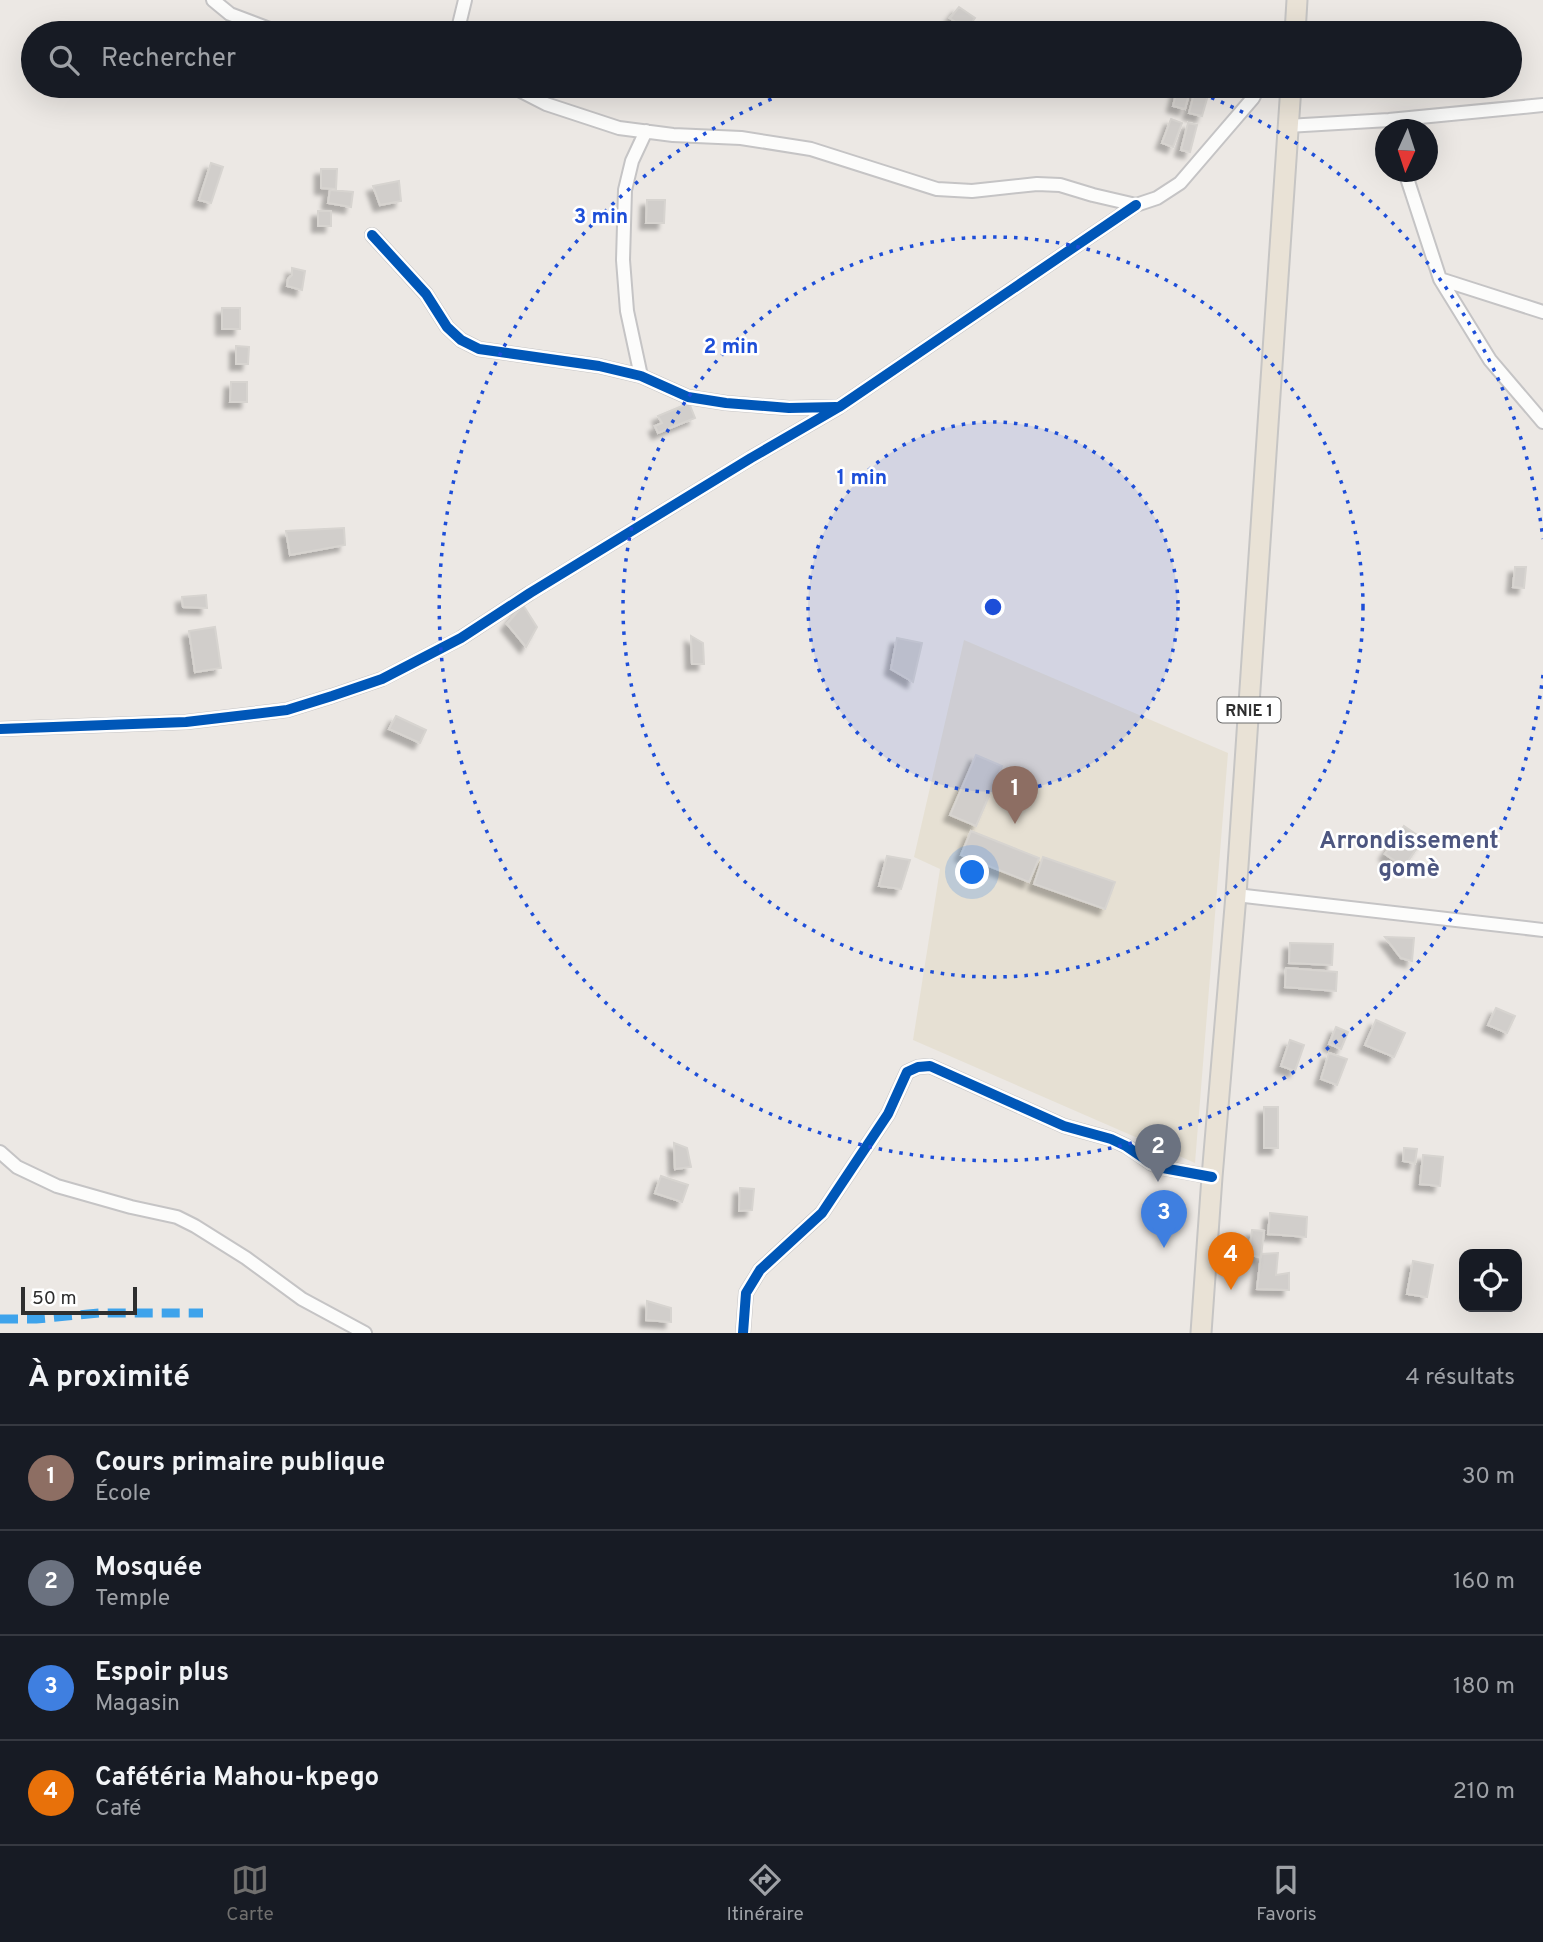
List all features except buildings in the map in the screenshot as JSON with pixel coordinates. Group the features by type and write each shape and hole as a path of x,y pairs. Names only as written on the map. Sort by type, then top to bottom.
{"highway":[{"name":"RNIE 1","path":"1201,1333 1236,895 1290,98"}],"street":[{"path":"213,0 230,14 248,21"},
{"path":"460,21 465,0"},
{"path":"535,98 619,128 673,135 741,138 811,149 945,190 972,191 1037,184 1060,185 1136,205"},
{"path":"0,729 186,722 287,710 383,679 461,638 623,536 839,407 1136,205 1157,198 1180,183 1253,98"},
{"path":"1436,119 1543,105"},
{"path":"1287,126 1375,125"},
{"path":"641,376 627,311 623,260 625,190 632,161 646,131"},
{"path":"1408,182 1440,279 1490,359 1543,422"},
{"path":"372,235 426,294 447,327 461,340 479,348 599,366 641,376 688,397 789,408 839,407"},
{"path":"1440,279 1543,312"},
{"path":"1236,895 1543,930"},
{"path":"743,1333 746,1293 760,1270 822,1213 888,1114 907,1072 918,1067 930,1066 1064,1126 1111,1139 1163,1168 1212,1177"},
{"path":"0,1152 17,1167 57,1186 177,1217 246,1258 302,1299 365,1333"}],"shaded area":[{"path":"964,640 1228,753 1195,1163 913,1040 940,869 914,857"}],"marked path":[{"path":"0,1319 36,1319 99,1313 203,1313"}],"cycle path":[{"path":"0,729 186,722 287,710 382,679 461,638 530,593 839,407 1136,205"},
{"path":"372,235 426,294 447,327 461,340 479,349 599,366 641,376 688,397 789,408 836,407"},
{"path":"743,1333 746,1293 760,1270 822,1213 888,1114 907,1072 918,1067 930,1066 1064,1126 1111,1139 1163,1168 1212,1177"}],"place":[{"name":"Cours primaire publique","path":"1015,824"},
{"name":"Mosquée","path":"1158,1182"},
{"name":"Espoir plus","path":"1164,1248"},
{"name":"Cafétéria Mahou-kpego","path":"1231,1290"}],"district":[{"name":"Arrondissement gomè","path":"1409,854"}]}
